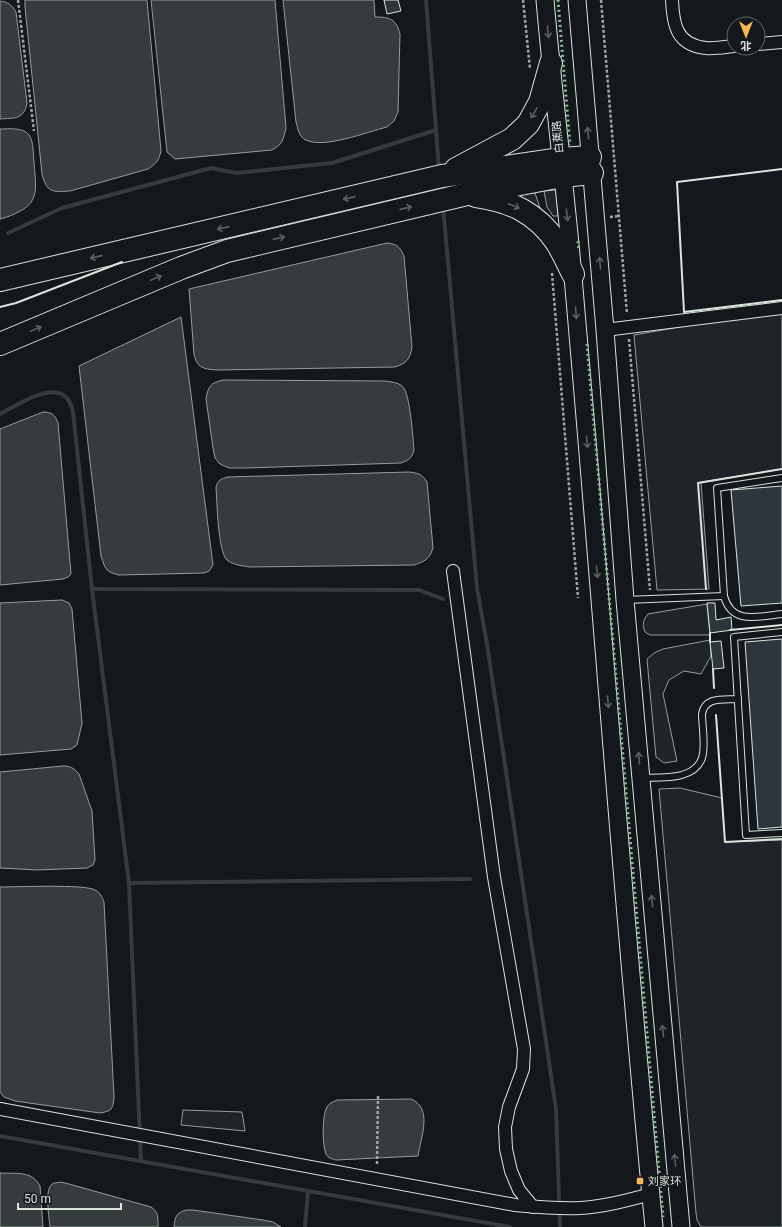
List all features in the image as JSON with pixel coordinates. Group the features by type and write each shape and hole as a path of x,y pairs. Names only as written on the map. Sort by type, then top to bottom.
{"highway":[{"path":"442,176 512,139 528,124 540,102 551,63"},
{"path":"0,280 442,176 591,165"},
{"path":"0,344 180,268 227,251 463,195 562,167"},
{"path":"463,195 494,199 517,207 541,223 557,244 573,274"}],"main road":[{"name":"白蕉路","path":"546,0 551,63 573,274 638,1064 654,1227"},
{"path":"577,0 605,330 625,600 681,1227"}],"street":[{"path":"672,0 673,18 676,30 684,39 694,46 706,48 726,47"},
{"path":"766,43 782,42"},
{"path":"605,330 782,308"},
{"path":"453,570 494,877 524,1049 523,1070 510,1108 506,1127 506,1149 511,1171 519,1190 533,1206"},
{"path":"0,1109 515,1205 581,1208 616,1203 651,1194"}],"lane":[{"path":"782,478 717,488 724,596 726,604 731,611 739,616 748,617 782,614"},
{"path":"625,600 724,596"},
{"path":"782,632 734,637 746,835 782,833"},
{"path":"641,778 680,776 689,773 697,766 702,758 702,714 705,705 715,700 738,699"}],"path":[{"path":"18,0 34,131"},
{"path":"523,0 531,75"},
{"path":"601,0 651,599"},
{"path":"552,266 578,598"},
{"path":"377,1164 378,1096"}],"shaded area":[{"path":"25,0 147,0 161,151 157,162 151,167 70,191 55,191 48,188 42,174"},
{"path":"151,0 275,0 286,128 283,139 278,146 272,150 175,159 167,152"},
{"path":"283,0 374,0 375,17 388,18 397,25 400,34 398,112 394,121 387,127 346,139 314,142 306,140 302,137 296,122"},
{"path":"0,1 10,4 16,12 27,103 26,109 18,117 0,119"},
{"path":"0,129 20,130 26,132 31,138 33,145 36,184 34,196 27,207 13,215 0,219"},
{"path":"556,190 558,216 553,216 547,207 544,191"},
{"path":"535,193 541,211 506,195"},
{"path":"387,243 398,246 404,256 412,347 409,358 402,364 395,367 217,370 201,367 195,359 189,289"},
{"path":"782,313 782,469 701,482 709,589 657,590 634,335 691,325"},
{"path":"181,317 213,565 209,571 204,573 119,575 111,573 104,564 101,556 79,366"},
{"path":"223,380 385,381 397,383 403,387 408,398 412,427 413,453 410,458 401,463 229,468 220,464 215,458 206,399 210,386"},
{"path":"43,412 53,414 58,423 71,574 63,579 0,585 0,429"},
{"path":"409,472 420,474 427,482 433,548 426,560 414,565 250,567 232,563 227,560 224,555 218,526 216,487 222,479 228,477"},
{"path":"62,600 69,603 72,609 82,723 77,745 71,749 0,755 0,603"},
{"path":"707,604 710,635 650,635 645,632 644,622 648,614"},
{"path":"710,640 711,656 701,674 684,671 669,680 663,694 677,761 664,763 656,757 647,659 654,653 663,649"},
{"path":"63,766 72,768 79,774 92,811 95,860 93,865 87,868 37,870 0,868 0,772"},
{"path":"680,788 722,798 725,842 782,840 782,1227 701,1227 697,1220 659,789"},
{"path":"50,886 89,888 98,892 102,897 104,902 114,1097 111,1109 107,1111 100,1113 15,1101 4,1097 0,1092 0,887"},
{"path":"411,1099 418,1103 424,1116 423,1132 418,1156 336,1160 327,1155 324,1144 323,1123 325,1111 330,1104 337,1100"},
{"path":"183,1110 242,1112 245,1131 181,1125"},
{"path":"0,1173 17,1173 28,1175 37,1181 40,1186 43,1227 0,1227"},
{"path":"61,1182 151,1207 157,1213 158,1227 50,1227 48,1205 49,1188 52,1184"},
{"path":"186,1210 263,1220 273,1222 281,1227 174,1227 177,1216"}],"building":[{"path":"384,0 398,0 401,11 387,14"},
{"path":"782,486 782,603 741,606 731,490"},
{"path":"707,603 715,603 716,620 731,617 732,630 710,633"},
{"path":"782,639 782,827 758,829 745,642"},
{"path":"721,641 724,668 713,669 710,642"}],"waterway":[{"path":"426,0 439,169"},
{"path":"8,233 62,208 211,168 236,173 332,163 436,130"},
{"path":"443,206 477,588 487,644 556,1109 560,1227"},
{"path":"0,414 30,398 52,392 61,394 68,400 73,412 92,589 129,883 141,1161"},
{"path":"92,589 419,590 443,599"},
{"path":"129,883 470,879"},
{"path":"0,1136 510,1227"},
{"path":"305,1227 308,1191"}],"hedge":[{"path":"558,0 570,145"},
{"path":"578,241 579,251"},
{"path":"587,344 663,1217"}],"wall":[{"path":"782,169 677,182 684,312 782,300"},
{"path":"0,307 16,303 122,262"},
{"path":"706,589 698,483 782,469"},
{"path":"730,630 782,625"},
{"path":"710,633 710,642"},
{"path":"713,669 714,688"},
{"path":"716,715 725,842 782,839"}],"place":[{"name":"刘家环","path":"640,1181"}]}
